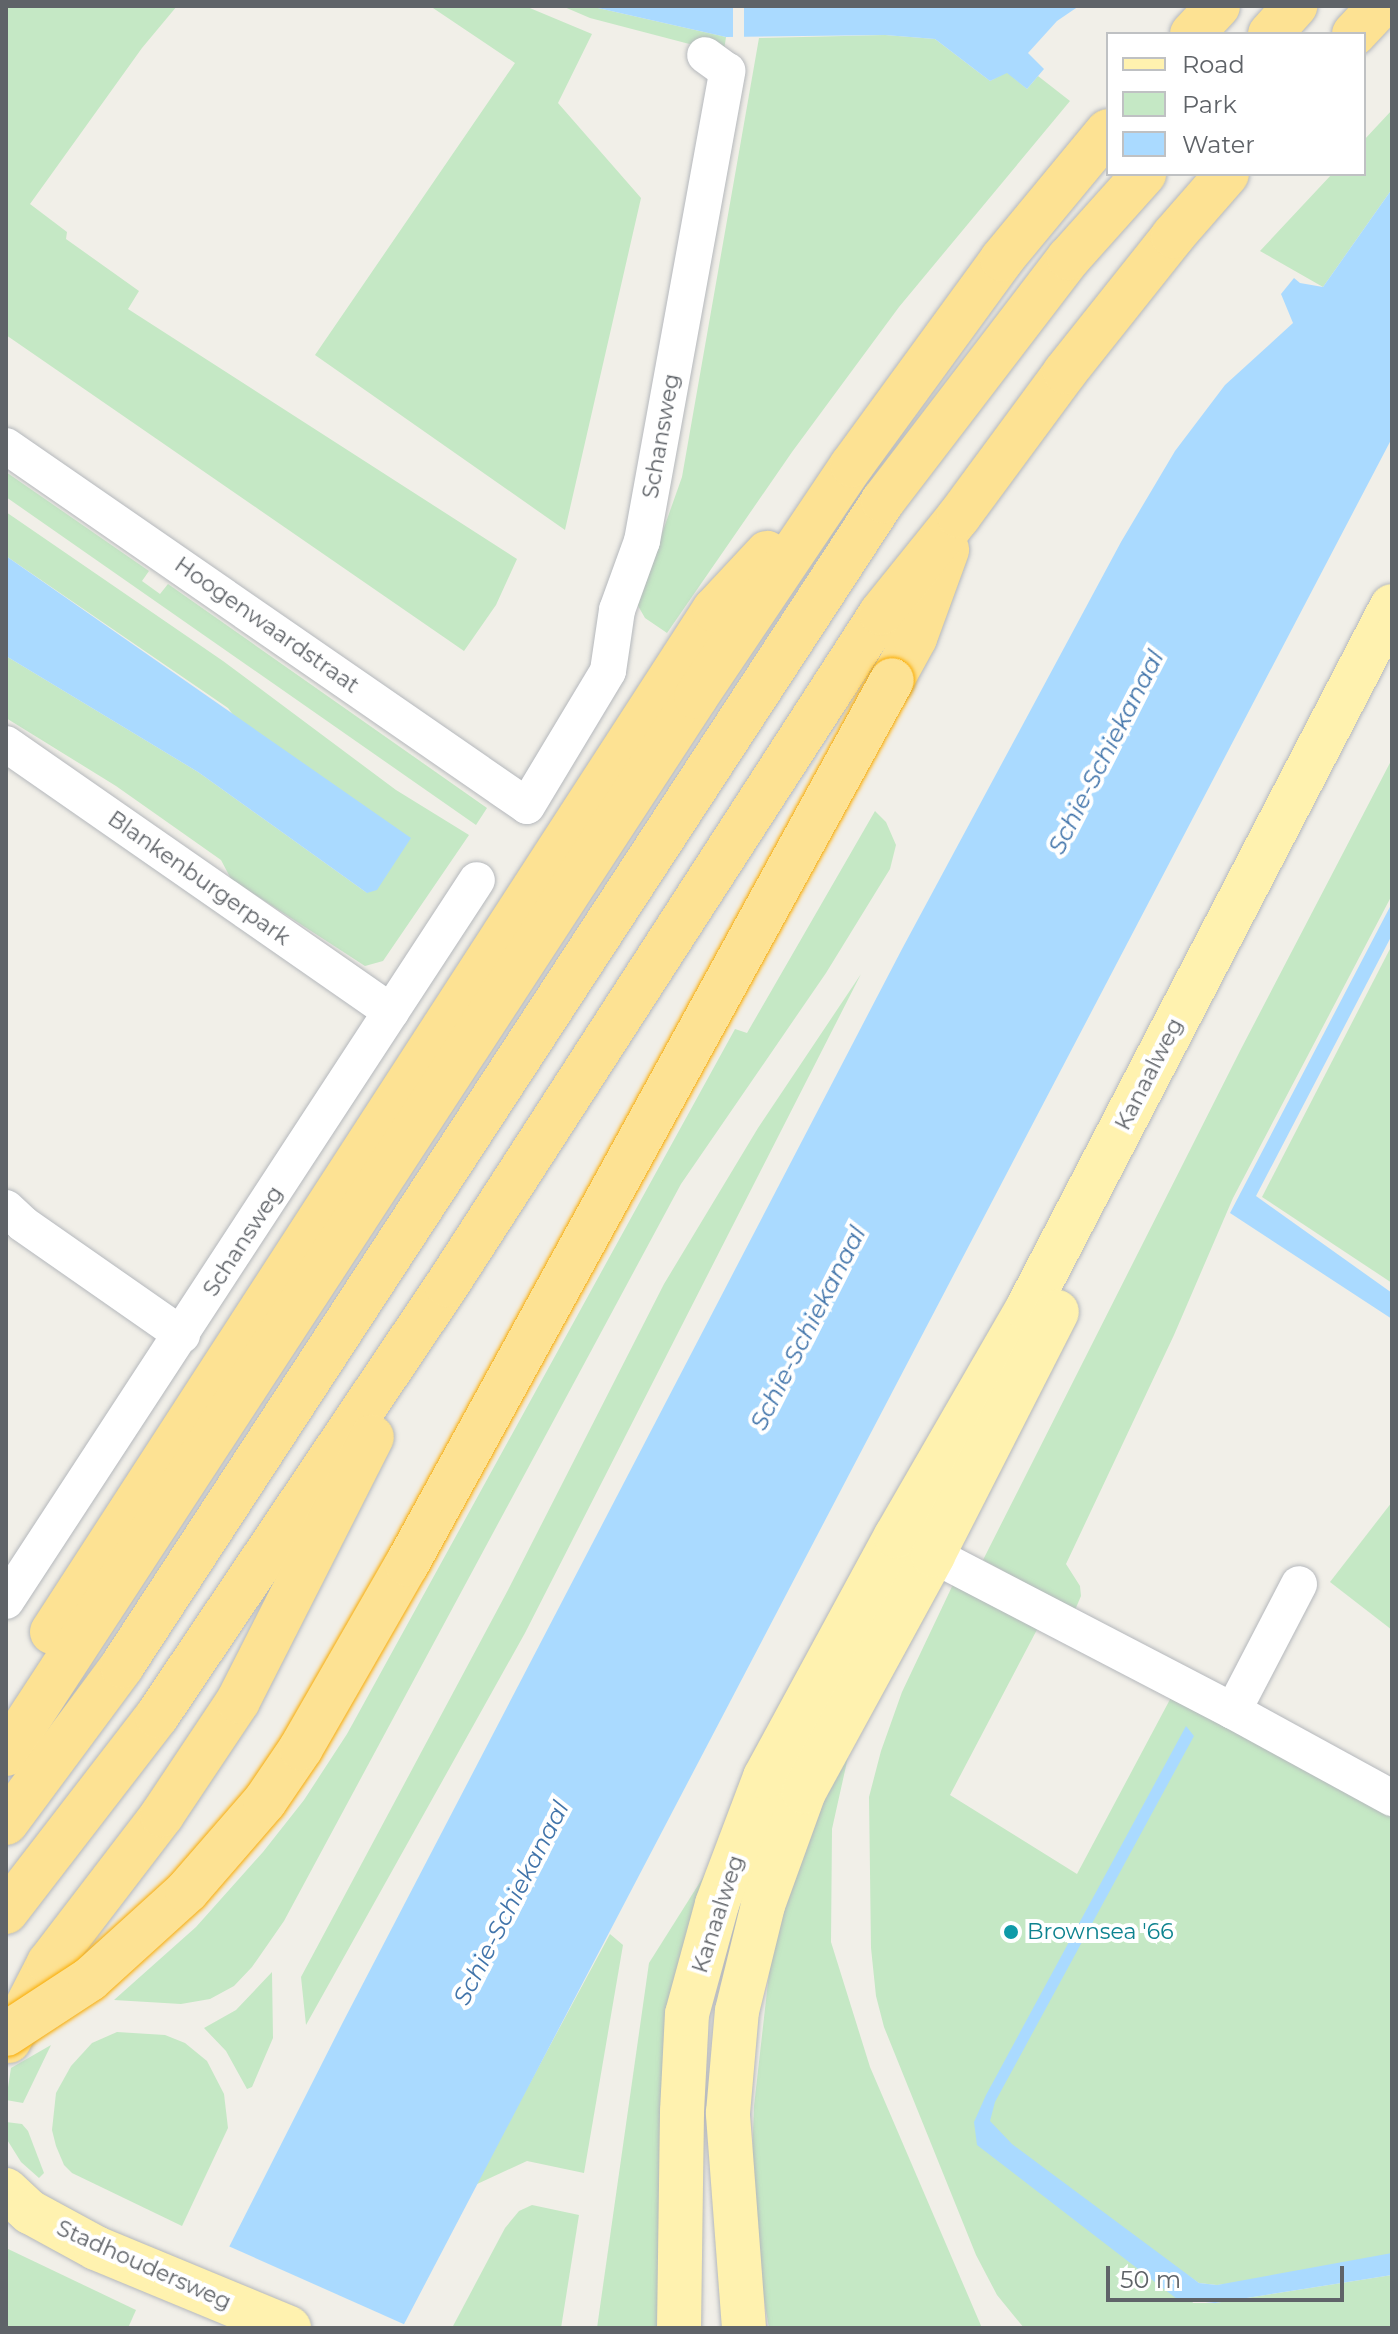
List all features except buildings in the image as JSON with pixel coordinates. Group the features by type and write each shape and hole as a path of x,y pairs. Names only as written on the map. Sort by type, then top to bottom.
{"highway":[{"path":"1194,32 1218,6"},
{"path":"1272,32 1295,6"},
{"path":"1356,32 1380,6"},
{"path":"6,1754 696,697 852,465 1002,259 1106,133"},
{"path":"6,1823 122,1666 883,501 1069,258 1142,176"},
{"path":"6,1912 157,1716 447,1285 881,613 959,516 1065,372 1173,236 1225,176"},
{"path":"6,1703 714,610 852,465"},
{"path":"6,2034 90,1979 177,1901 230,1844 301,1748 407,1564 915,638 959,516"},
{"path":"6,2047 49,1963 162,1815 238,1701 447,1285"}],"main road":[{"name":"Kanaalweg","path":"744,2328 728,2113 740,1996 763,1905 804,1792 915,1545 1027,1309 1392,606"},
{"name":"Kanaalweg","path":"679,2328 682,2112 687,2014 717,1904 765,1777 915,1545 1392,655"},
{"name":"Stadhoudersweg","path":"6,2190 30,2212 96,2248 289,2328"}],"street":[{"name":"Schansweg","path":"527,806 608,671 617,610 642,541 727,71 705,55"},
{"name":"Hoogenwaardstraat","path":"6,446 527,806"},
{"name":"Blankenburgerpark","path":"6,744 391,1012"},
{"name":"Schansweg","path":"6,1601 477,880"},
{"path":"6,1208 23,1224 182,1335"},
{"path":"915,1545 1392,1798"},
{"path":"1233,1711 1299,1584"}],"green space":[{"path":"6,6 177,6 142,48 30,204 67,232 66,239 139,291 128,309 517,559 496,605 464,651 6,335"},
{"path":"430,6 525,6 592,34 558,103 641,198 565,530 315,355 515,63"},
{"path":"562,6 589,6 726,37 724,50 720,52 590,18"},
{"path":"885,35 935,39 990,81 1007,72 1027,89 1038,76 1070,101 899,307 792,452 667,633 645,618 637,604 682,477 759,38"},
{"path":"1392,110 1392,189 1323,287 1260,251 1330,176 1366,176 1366,138"},
{"path":"6,472 149,571 142,581 160,594 168,584 487,808 476,825 6,497"},
{"path":"6,512 223,661 396,790 469,835 383,961 365,966 231,879 221,860 116,786 6,718 6,656 198,772 367,893 228,708 6,556"},
{"path":"1392,759 1392,895 1233,1198 1174,1335 1066,1564 1080,1586 1081,1596 1075,1610 983,1560 1241,1049"},
{"path":"875,811 886,822 896,845 890,869 826,973 681,1184 284,1921 252,1967 234,1986 210,1999 181,2004 114,2000 196,1927 263,1852 304,1800 347,1734 735,1029 747,1033"},
{"path":"1392,945 1392,1283 1262,1197"},
{"path":"861,974 525,1633 306,2025 301,1977 508,1590 664,1284 758,1128"},
{"path":"1392,1502 1392,1630 1330,1582"},
{"path":"957,1576 1041,1622 950,1795 1077,1874 1175,1690 1392,1804 1392,2264 1217,2285 1199,2283 1171,2264 1193,2303 1215,2303 1392,2275 1392,2328 1024,2328 997,2295 976,2255 884,2027 876,1996 871,1948 869,1797 902,1692"},
{"path":"848,1757 832,1829 831,1942 870,2067 982,2328 769,2328 750,2218 754,2106 772,1947 822,1782"},
{"path":"731,1833 658,2328 597,2328 649,1963"},
{"path":"610,1934 623,1945 584,2173 527,2161 475,2185"},
{"path":"272,1972 273,2038 252,2087 247,2089 226,2051 204,2028 236,2010"},
{"path":"117,2032 165,2035 185,2043 207,2061 224,2094 228,2128 182,2226 72,2173 64,2165 56,2146 52,2130 56,2093 71,2066 92,2043"},
{"path":"51,2045 23,2103 6,2100 11,2068"},
{"path":"6,2122 22,2124 28,2131 44,2173 39,2178 21,2162 6,2138"},
{"path":"532,2205 579,2215 561,2328 452,2328 505,2228 519,2211"},
{"path":"6,2248 136,2310 128,2328 6,2328"}],"water":[{"path":"589,6 1079,6 1057,21 1028,53 1044,69 1027,89 1007,73 990,81 935,39 885,35 726,37"},
{"name":"Schie-Schiekanaal","path":"1392,189 1392,438 402,2328 188,2328 343,2022 902,949 1121,542 1175,451 1225,385 1293,323 1281,294 1294,278 1300,283 1323,287"},
{"path":"6,556 411,838 377,890 367,893 198,772 6,656"},
{"path":"1392,903 1392,935 1256,1196 1392,1293 1392,1319 1230,1213"},
{"path":"1186,1726 1194,1736 995,2102 990,2121 1012,2144 1199,2283 1217,2285 1392,2253 1392,2275 1215,2303 1177,2299 977,2145 974,2122 986,2095"}],"pier":[{"path":"733,6 744,6 744,42 733,42"},
{"path":"226,2245 408,2326 184,2328"}],"place":[{"name":"Brownsea '66","path":"1011,1932"}]}
